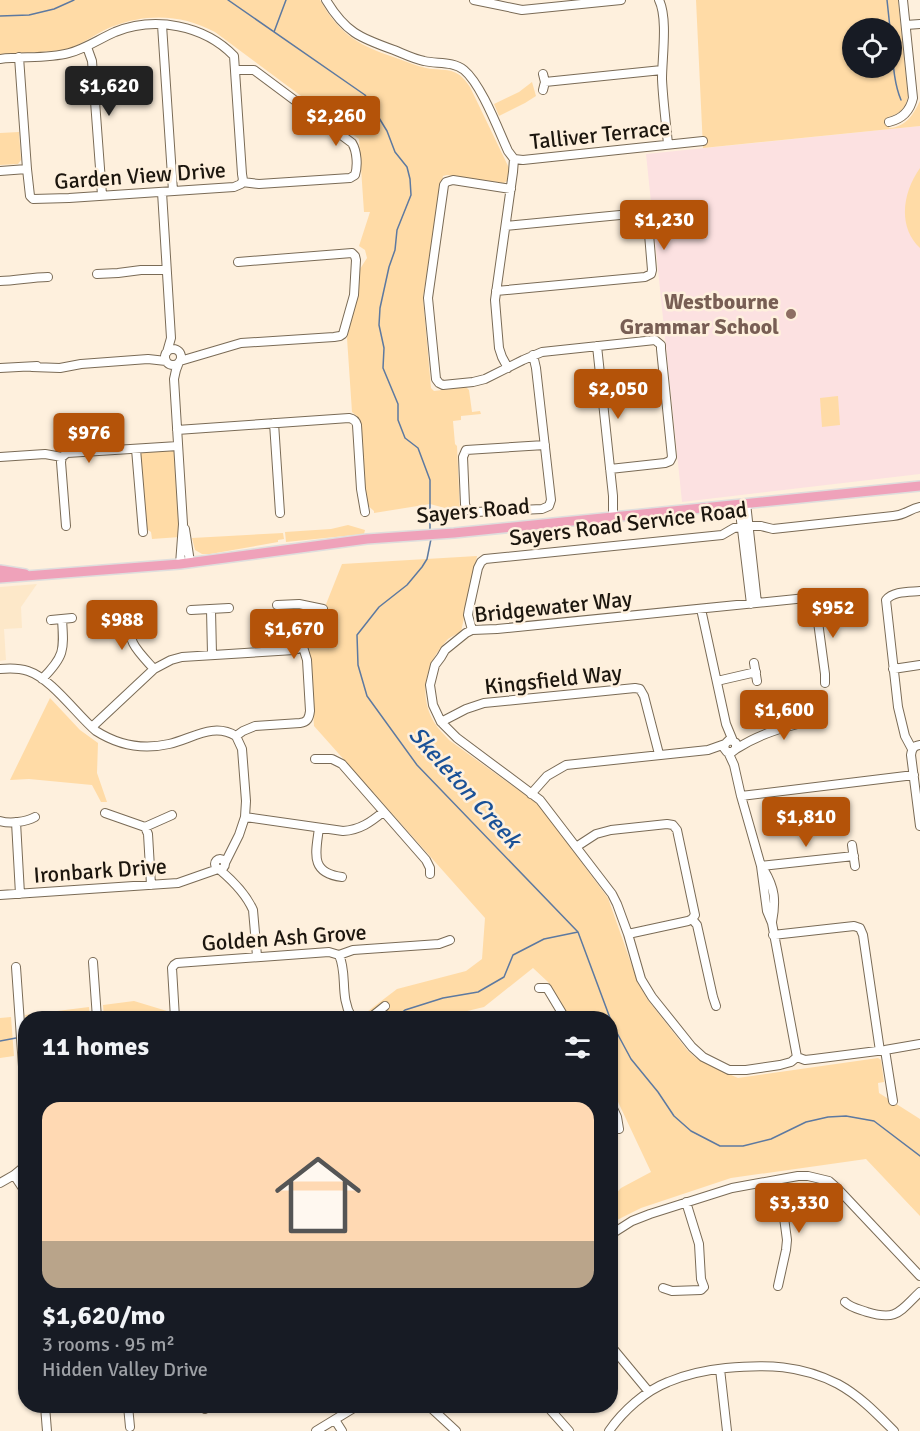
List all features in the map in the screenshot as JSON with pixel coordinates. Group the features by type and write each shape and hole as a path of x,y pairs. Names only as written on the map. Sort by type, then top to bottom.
{"main road":[{"name":"Sayers Road","path":"0,578 180,564 367,538 454,533 920,486"},
{"name":"Sayers Road","path":"0,570 27,576"}],"street":[{"name":"Talliver Terrace","path":"326,0 334,14 348,29 365,40 424,61 462,68 475,83 514,159 523,160 703,141"},
{"path":"474,0 522,10 566,3 621,0"},
{"path":"659,0 662,6 664,32 662,70 668,144"},
{"path":"889,122 904,115 917,94 903,0"},
{"path":"906,25 920,24"},
{"path":"162,25 173,191"},
{"path":"0,59 63,55 87,47 123,29 136,26 185,27 214,40 233,56 236,70 254,70 355,147 357,168 355,174 350,178 254,185 242,182"},
{"path":"87,47 92,62 102,195"},
{"name":"Garden View Drive","path":"20,57 30,196 38,200 239,185 242,182 236,70"},
{"path":"544,82 662,70"},
{"path":"508,368 500,348 495,305 514,159"},
{"path":"0,171 27,170"},
{"path":"511,189 453,180 444,185 428,298 435,376 439,383 446,385 479,381 533,355 650,340 658,342 661,349 672,457 665,464 610,469"},
{"path":"162,192 171,338 167,357 174,379 183,524 180,564"},
{"path":"496,291 645,277 651,274 652,270 648,222 645,215 641,213 506,226"},
{"path":"167,357 171,350 179,357 194,356 241,343 340,336 343,333 354,295 356,262 355,256 351,253 238,262"},
{"path":"97,274 166,270"},
{"path":"0,281 48,277"},
{"path":"171,338 179,357 174,379"},
{"path":"597,346 613,496 613,517"},
{"path":"533,355 537,368 551,500 549,506 475,512 467,510 463,456 466,450 545,445"},
{"path":"167,357 173,365 179,357"},
{"path":"0,368 167,357"},
{"path":"177,430 349,418 354,420 357,425 365,512"},
{"path":"274,423 280,513"},
{"path":"66,526 61,462 68,453 177,446"},
{"path":"136,449 142,532"},
{"path":"0,457 45,454 62,458"},
{"path":"613,496 617,509 627,515"},
{"path":"742,504 754,604"},
{"name":"Sayers Road Service Road","path":"472,630 468,615 478,568 485,559 722,535 734,528 745,526 773,529 903,515 920,507"},
{"path":"183,524 190,562"},
{"path":"920,591 893,594 887,597 886,607 898,707 905,736 916,747 911,755 920,822"},
{"name":"Bridgewater Way","path":"825,683 816,607 813,600 806,598 472,630 445,650 435,665 430,685 436,713 441,722 457,738 540,801 612,894 628,934 641,979 652,997 692,1047 703,1057 729,1070 746,1070 780,1065 797,1057 805,1060 920,1044"},
{"path":"277,605 299,604 323,609"},
{"path":"191,610 229,608"},
{"path":"92,727 154,669 171,660 212,654 294,650 303,647 311,635 314,608"},
{"path":"701,609 741,796 761,866 767,911 772,923 797,1057"},
{"path":"211,610 212,654"},
{"path":"117,616 140,614"},
{"path":"127,615 131,641 154,669"},
{"path":"51,620 72,618"},
{"path":"42,679 62,654 62,619"},
{"path":"0,669 26,670 42,679 92,727 111,739 144,747 167,745 212,730 225,730 236,736 255,726 305,722 310,711 307,660 303,647"},
{"path":"717,681 757,676 754,663"},
{"path":"893,669 920,666"},
{"name":"Kingsfield Way","path":"441,722 484,703 635,688 640,689 644,696 659,754"},
{"path":"531,794 548,776 566,765 731,746 784,727 810,721"},
{"name":"Ironbark Drive","path":"0,895 178,883 202,875 220,865 239,835 245,817 242,749 236,736"},
{"path":"315,759 332,759 342,764 426,860 430,874"},
{"path":"741,796 914,775"},
{"path":"245,817 343,831 369,823 383,812"},
{"path":"105,813 145,827 172,816"},
{"path":"0,820 16,822 35,817"},
{"path":"16,822 20,894"},
{"path":"576,847 596,834 612,830 667,824 673,825 677,830 695,915 692,919 628,934"},
{"path":"145,827 148,834 151,885"},
{"path":"320,828 316,857 318,866 324,872 342,877"},
{"path":"852,845 855,866"},
{"path":"761,866 854,856"},
{"path":"220,865 253,910 257,956"},
{"path":"692,919 697,925 709,997 716,1006"},
{"path":"773,935 854,926 860,928 893,1101"},
{"name":"Golden Ash Grove","path":"175,1011 172,972 174,965 183,962 329,952 339,955 353,950 439,944 450,939"},
{"path":"339,955 342,962 344,995 349,1011"},
{"path":"93,962 96,1011"},
{"path":"16,967 19,1011"},
{"path":"539,988 547,988 561,1011"},
{"path":"379,1011 386,1006"},
{"path":"880,1088 890,1086"},
{"path":"618,1123 619,1129"},
{"path":"0,1183 18,1172"},
{"path":"14,1175 18,1181"},
{"path":"618,1229 650,1214 732,1188 808,1176 829,1181 837,1188 920,1276"},
{"path":"778,1286 787,1240 779,1180"},
{"path":"663,1288 672,1291 701,1290 704,1287 701,1279 699,1244 686,1202"},
{"path":"845,1302 852,1307 880,1316 892,1315 898,1313 920,1292"},
{"path":"618,1355 649,1392"},
{"path":"609,1431 649,1392 667,1382 720,1369 759,1365 802,1370 838,1385 875,1412 894,1431"},
{"path":"720,1369 727,1431"},
{"path":"46,1413 47,1431"},
{"path":"129,1413 130,1427"},
{"path":"316,1431 346,1413"},
{"path":"437,1413 456,1431"},
{"path":"553,1413 569,1431"},
{"path":"335,1420 342,1431"}],"shaded area":[{"path":"0,0 320,0 344,32 363,44 419,66 455,72 465,80 509,168 507,181 504,183 443,176 423,297 431,388 434,391 466,387 469,390 472,412 480,411 481,414 461,416 461,420 453,421 457,446 460,512 430,504 374,513 366,504 360,419 352,412 347,338 358,292 360,269 367,258 365,250 359,246 370,212 364,212 359,139 215,32 190,22 164,18 137,19 111,27 65,50 0,55"},
{"path":"696,0 898,0 900,18 842,18 842,78 902,78 902,38 908,96 902,110 888,117 889,128 904,123 920,101 920,126 703,148"},
{"path":"532,82 536,96 499,116 494,104 519,92"},
{"name":"Westbourne Grammar School","path":"920,126 920,474 682,502 646,154"},
{"path":"19,132 21,160 18,164 0,165 0,133"},
{"path":"920,168 920,248 908,230 905,209 906,198"},
{"path":"838,396 840,425 822,427 820,398"},
{"path":"171,449 175,453 180,537 152,539 151,532 145,528 140,454 146,451"},
{"path":"348,525 365,530 364,534 286,542 285,532 331,529"},
{"path":"283,533 284,539 278,542 210,554 202,554 195,550 192,538"},
{"path":"477,556 461,632 448,639 442,646 431,663 428,673 425,693 429,712 436,725 449,740 539,805 608,898 638,983 648,1000 696,1058 738,1078 878,1058 881,1060 884,1082 878,1083 879,1093 920,1119 920,1216 866,1159 731,1178 641,1208 618,1220 618,1191 651,1172 618,1102 618,1011 566,1011 548,982 533,968 484,1007 467,1011 368,1011 397,989 466,971 482,959 485,918 314,726 309,647 342,564"},
{"path":"37,584 21,607 22,628 4,629 6,660 0,661 0,587"},
{"path":"50,698 80,730 98,743 97,773 107,802 101,802 92,785 29,779 10,780"},
{"path":"134,1001 167,1011 103,1011 103,1005"},
{"path":"89,1007 89,1011 57,1011"},
{"path":"11,1017 14,1056 0,1058 0,1018"}],"waterway":[{"name":"Skeleton Creek","path":"0,16 29,15 54,9 74,0"},
{"name":"Skeleton Creek","path":"228,0 365,95 387,131 395,152 407,167 411,195 397,230 395,250 380,308 379,325 384,348 383,368 398,404 398,420 405,438 418,448 430,480 430,531"},
{"path":"274,32 286,0"},
{"path":"887,0 889,18"},
{"path":"895,78 901,100"},
{"name":"Skeleton Creek","path":"431,539 427,559 422,567 407,585 379,607 357,635 358,665 367,696 417,765 578,932 607,1011"},
{"path":"404,1011 443,998 478,992 504,977 513,955 544,939 578,932"},
{"name":"Skeleton Creek","path":"618,1035 631,1059 674,1116 691,1131 720,1146 743,1146 771,1139 806,1122 846,1116 874,1121 920,1156"},
{"path":"0,1041 16,1038"}],"place":[{"name":"Westbourne Grammar School","path":"791,314"}]}
